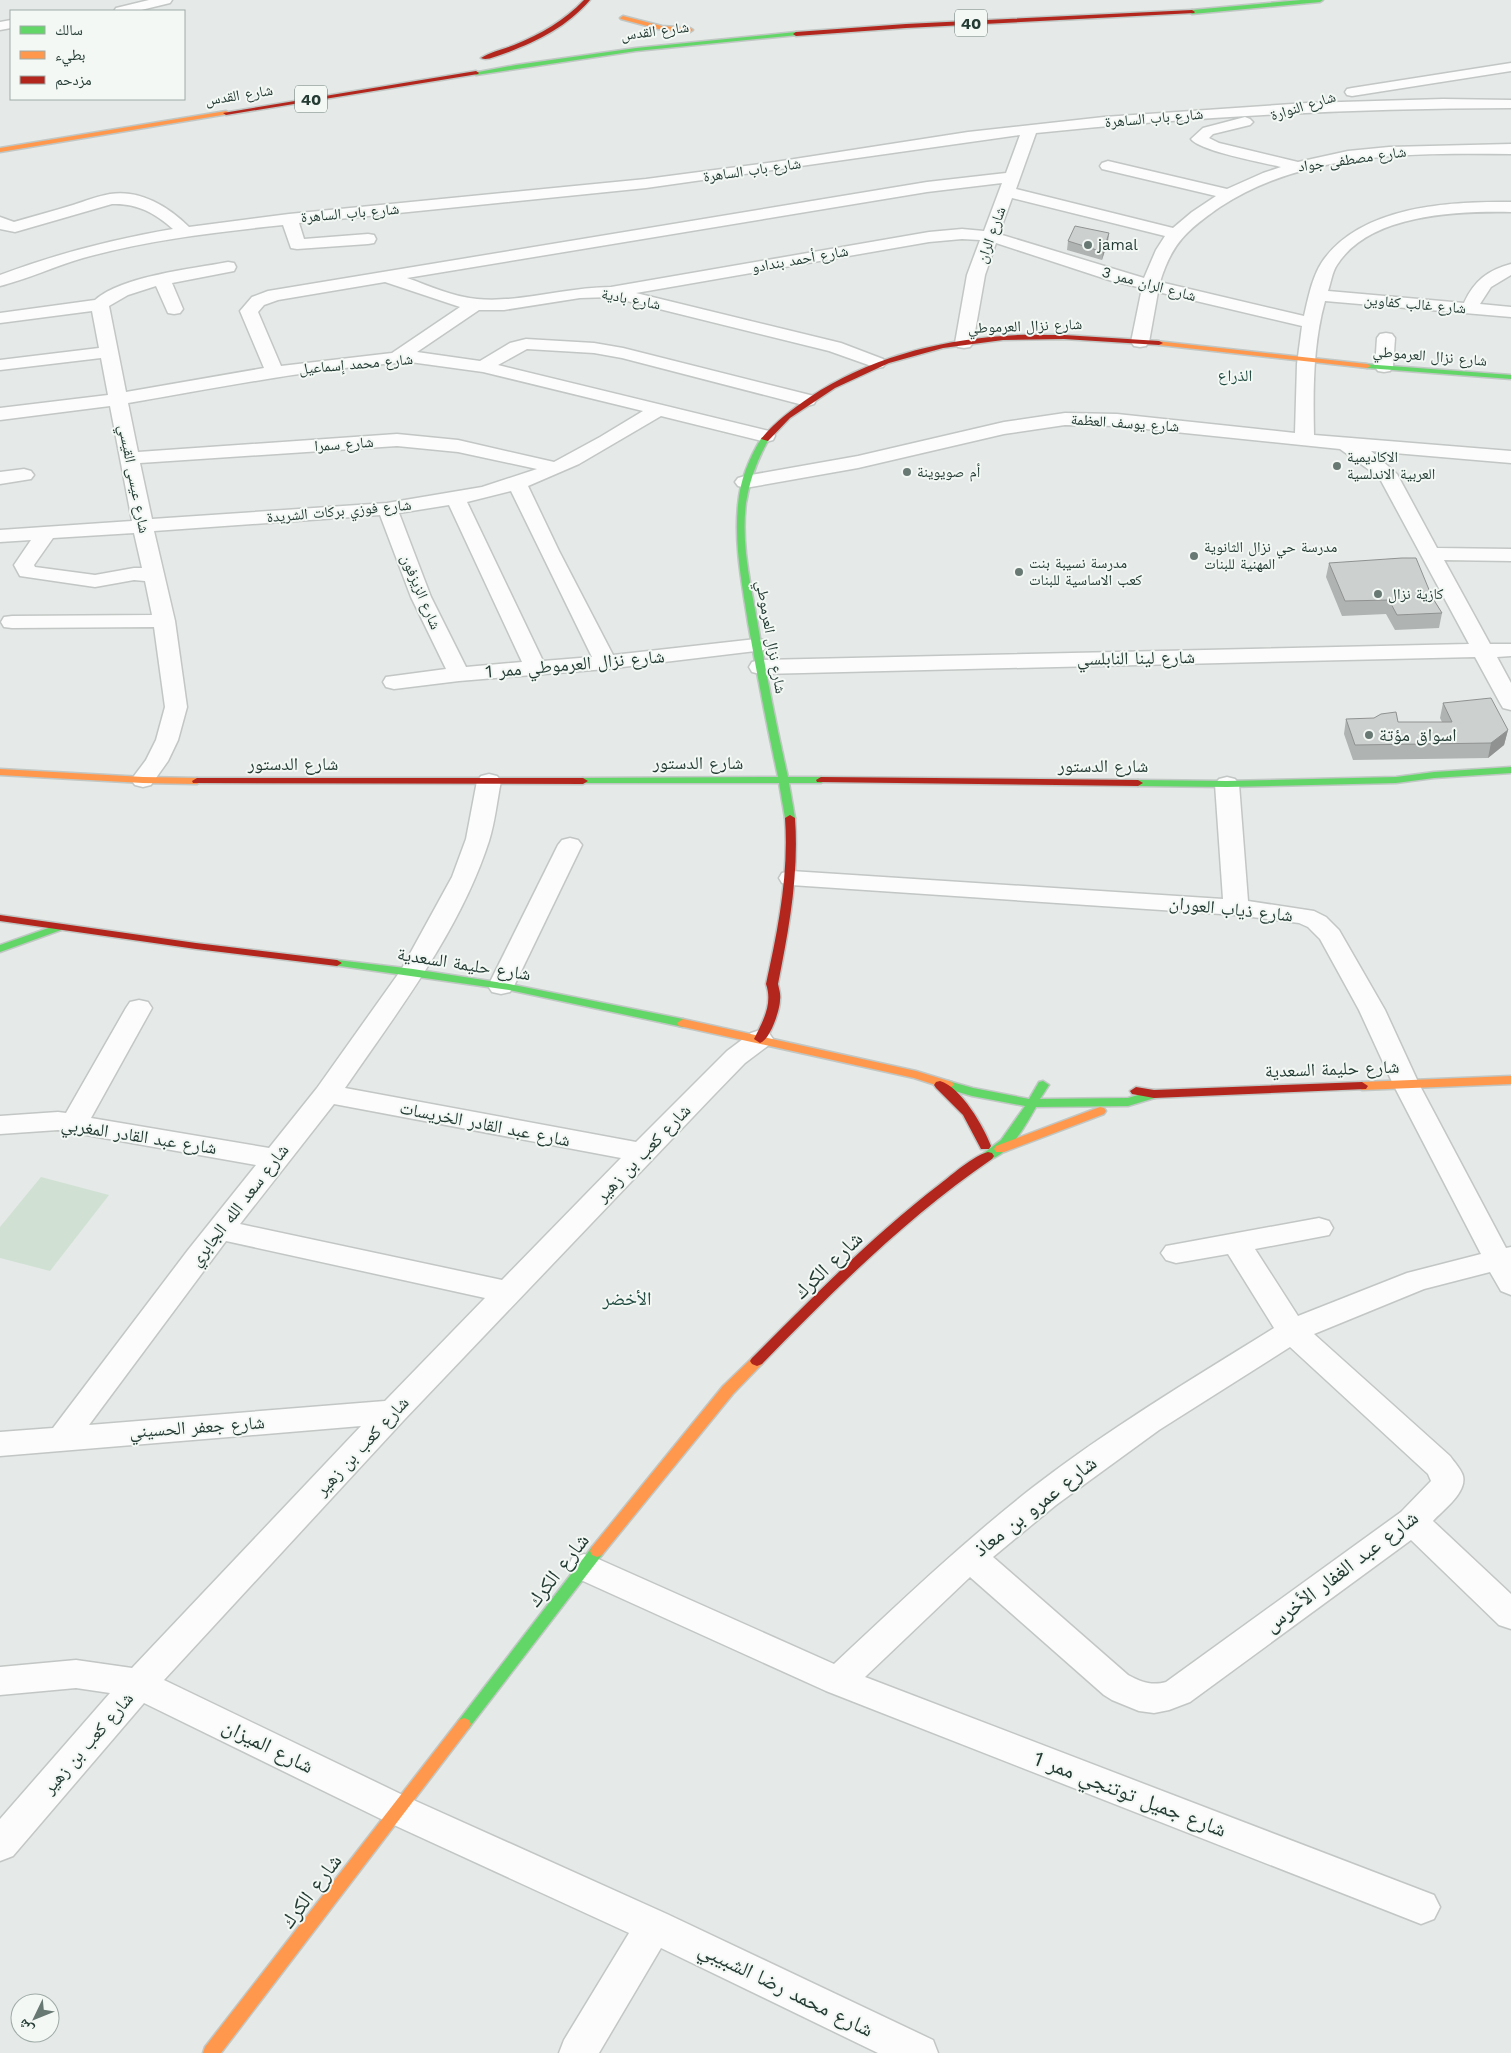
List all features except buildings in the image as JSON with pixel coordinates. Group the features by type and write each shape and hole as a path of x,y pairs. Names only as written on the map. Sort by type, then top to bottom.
{"main road":[{"path":"455,68 546,35 564,24 581,9 587,0"},
{"name":"شارع القدس","path":"0,142 613,42 714,32 892,19 1242,0"},
{"name":"شارع القدس","path":"0,150 623,50 635,40 717,39 906,26 1209,12 1320,0"},
{"path":"635,40 622,13 662,28 714,32"},
{"path":"613,42 623,50"},
{"name":"شارع نزال العرموطي","path":"746,1040 773,1008 776,992 768,987 791,878 791,823 760,667 740,544 745,482 753,457 766,436 779,422 808,400 848,376 877,363 923,350 964,343 1041,338 1140,342 1307,361 1511,377"},
{"name":"شارع الدستور","path":"0,772 142,780 283,782 783,780 1227,784 1396,780 1434,775 1511,770"},
{"name":"شارع الدستور","path":"1396,780 1427,785 1453,786"},
{"name":"شارع حليمة السعدية","path":"0,918 413,972 502,986 746,1040 916,1075 1006,1100 1032,1104 1128,1102 1154,1094"},
{"path":"0,949 60,927"},
{"name":"شارع حليمة السعدية","path":"916,1075 964,1078"},
{"name":"شارع حليمة السعدية","path":"1120,1090 1154,1094 1511,1080"},
{"path":"937,1082 966,1109 980,1129 986,1152"},
{"name":"شارع الكرك","path":"211,2053 396,1809 584,1567 728,1390 876,1244 986,1152 999,1150 1010,1138 1043,1085"},
{"path":"999,1150 1042,1132 1128,1102"},
{"path":"986,1152 990,1134"}],"street":[{"path":"126,10 165,0"},
{"name":"شارع النوارة","path":"1296,166 1214,146 1202,142 1199,137 1208,131 1218,128 1284,115 1331,97 1350,92 1511,67"},
{"name":"شارع باب الساهرة","path":"0,281 66,257 142,239 185,232 289,219 585,191 800,163 962,138 1176,115 1307,107 1442,103 1511,104"},
{"name":"شارع الران","path":"964,343 976,275 1029,131"},
{"name":"شارع مصطفى جواد","path":"1140,342 1150,285 1165,249 1177,234 1204,210 1230,194 1296,166 1320,161 1398,151 1441,149 1511,150"},
{"path":"1108,166 1230,194"},
{"path":"275,372 249,311 253,305 263,298 382,276 927,187 1010,185 1177,234"},
{"path":"0,222 6,226 15,227 111,199 123,198 131,199 157,209 171,217 185,232"},
{"path":"1304,440 1310,323 1329,264 1339,252 1356,238 1370,230 1408,216 1442,209 1482,206 1511,207"},
{"path":"289,219 297,244 368,239"},
{"name":"شارع أحمد بندادو","path":"611,292 929,237 962,234 990,236"},
{"name":"شارع الران ممر 3","path":"990,236 1150,285 1310,323"},
{"path":"0,318 100,305 104,299 122,290 228,267"},
{"path":"1470,308 1482,285 1494,276 1511,269"},
{"name":"شارع بادية","path":"382,276 476,304 508,304 597,291 611,292 835,347 877,363"},
{"path":"162,280 174,309"},
{"name":"شارع غالب كفاوين","path":"1318,295 1511,312"},
{"path":"398,357 476,304"},
{"name":"شارع عيسى القيسي","path":"100,305 143,526 164,621 176,707 167,740 157,761 142,780"},
{"path":"1384,367 1386,338"},
{"path":"483,367 516,347 526,344 594,348 622,353 808,400"},
{"path":"0,365 109,352"},
{"name":"شارع محمد إسماعيل","path":"0,414 118,399 275,372 398,357 426,358 483,367 766,436"},
{"name":"شارع فوزي بركات الشريدة","path":"0,536 387,509 456,499 517,483 556,468 600,445 658,410"},
{"name":"شارع يوسف العظمة","path":"745,482 858,462 1019,425 1065,419 1117,420 1304,440 1511,457"},
{"name":"شارع سمرا","path":"130,458 397,440 425,441 477,448 556,468"},
{"path":"1344,443 1387,474 1511,703"},
{"path":"1386,447 1387,474"},
{"path":"0,478 24,475"},
{"path":"517,483 549,551 606,662"},
{"path":"456,499 536,668"},
{"name":"شارع الزيزفون","path":"387,509 422,597 459,674"},
{"path":"46,534 24,565 27,572 95,582 134,574 154,575"},
{"path":"1432,554 1511,555"},
{"path":"12,622 164,621"},
{"name":"شارع نزال العرموطي ممر 1","path":"394,682 459,674 606,662 756,645"},
{"name":"شارع لينا النابلسي","path":"760,667 1511,650"},
{"name":"شارع سعد الله الجابري","path":"63,1437 220,1230 327,1094 413,972 464,877 478,839 489,781"},
{"path":"1227,784 1236,907"},
{"path":"502,986 570,846"},
{"name":"شارع ذياب العوران","path":"791,878 1236,907 1305,916 1330,935 1372,1010 1406,1084 1507,1267"},
{"path":"74,1124 139,1008"},
{"name":"شارع كعب بن زهير","path":"0,1845 139,1684 393,1412 643,1153 746,1040"},
{"name":"شارع عبد القادر الخريسات","path":"327,1094 643,1153"},
{"name":"شارع عبد القادر المغربي","path":"0,1125 58,1122 277,1158"},
{"path":"1176,1253 1319,1228"},
{"path":"220,1230 509,1292"},
{"name":"شارع عبد الغفار الأخرس","path":"970,1557 1116,1685 1131,1693 1150,1699 1166,1698 1178,1692 1412,1521 1447,1485 1447,1476 1440,1465 1292,1331 1236,1243"},
{"name":"شارع عمرو بن معاذ","path":"838,1681 970,1557 1045,1496 1148,1422 1292,1331 1417,1280 1507,1267"},
{"name":"شارع جعفر الحسيني","path":"0,1444 63,1437 393,1412"},
{"path":"1412,1521 1511,1615"},
{"path":"584,1567 838,1681"},
{"name":"شارع الميزان","path":"0,1681 76,1674 139,1684 396,1809"},
{"name":"شارع جميل توتنجي ممر 1","path":"838,1681 1421,1907"},
{"name":"شارع محمد رضا الشبيبي","path":"396,1809 654,1926 919,2053"},
{"path":"578,2053 654,1926"}],"green space":[{"path":"41,1177 109,1195 50,1271 0,1258 0,1227"}],"traffic: fast":[{"path":"1192,12 1320,0"},
{"path":"476,73 636,49 796,34"},
{"path":"1367,366 1511,377"},
{"path":"765,439 753,460 746,482 742,505 742,553 758,654 790,818"},
{"path":"1138,783 1227,784 1396,780 1434,775 1511,770"},
{"path":"583,781 821,780"},
{"path":"0,949 57,928"},
{"path":"337,963 413,972 509,987 683,1023"},
{"path":"948,1085 972,1092 1032,1103 1128,1102 1154,1094"},
{"path":"988,1156 1013,1134 1043,1085"},
{"path":"464,1724 597,1551"}],"traffic: slow":[{"path":"623,18 662,28 690,30"},
{"path":"0,150 226,113"},
{"path":"1159,343 1367,366"},
{"path":"0,772 197,781"},
{"path":"683,1023 916,1075 948,1085"},
{"path":"1362,1086 1511,1080"},
{"path":"1000,1149 1100,1111"},
{"path":"597,1551 728,1390 757,1361"},
{"path":"211,2053 464,1724"}],"traffic: jam":[{"path":"484,58 540,36 565,21 587,0"},
{"path":"796,34 906,26 1192,12"},
{"path":"226,113 476,73"},
{"path":"765,439 787,416 832,386 886,361 943,346 1003,338 1064,337 1159,343"},
{"path":"821,780 1138,783"},
{"path":"197,781 583,781"},
{"path":"760,1039 770,1019 775,998 772,984 790,881 790,818"},
{"path":"0,918 196,946 337,963"},
{"path":"940,1085 967,1112 985,1146"},
{"path":"1136,1091 1154,1094 1362,1086"},
{"path":"757,1361 839,1279 896,1226 925,1201 988,1156"}],"place":[{"name":"jamal","path":"1088,245"},
{"name":"الاكاديمية العربية الاندلسية","path":"1337,466"},
{"name":"أم صويوينة","path":"907,472"},
{"name":"مدرسة حي نزال الثانوية المهنية للبنات","path":"1194,556"},
{"name":"مدرسة نسيبة بنت كعب الاساسية للبنات","path":"1019,572"},
{"name":"كازية نزال","path":"1378,594"},
{"name":"اسواق مؤتة","path":"1369,735"}],"district":[{"name":"الذراع","path":"1235,375"},
{"name":"الأخضر","path":"627,1298"}]}
